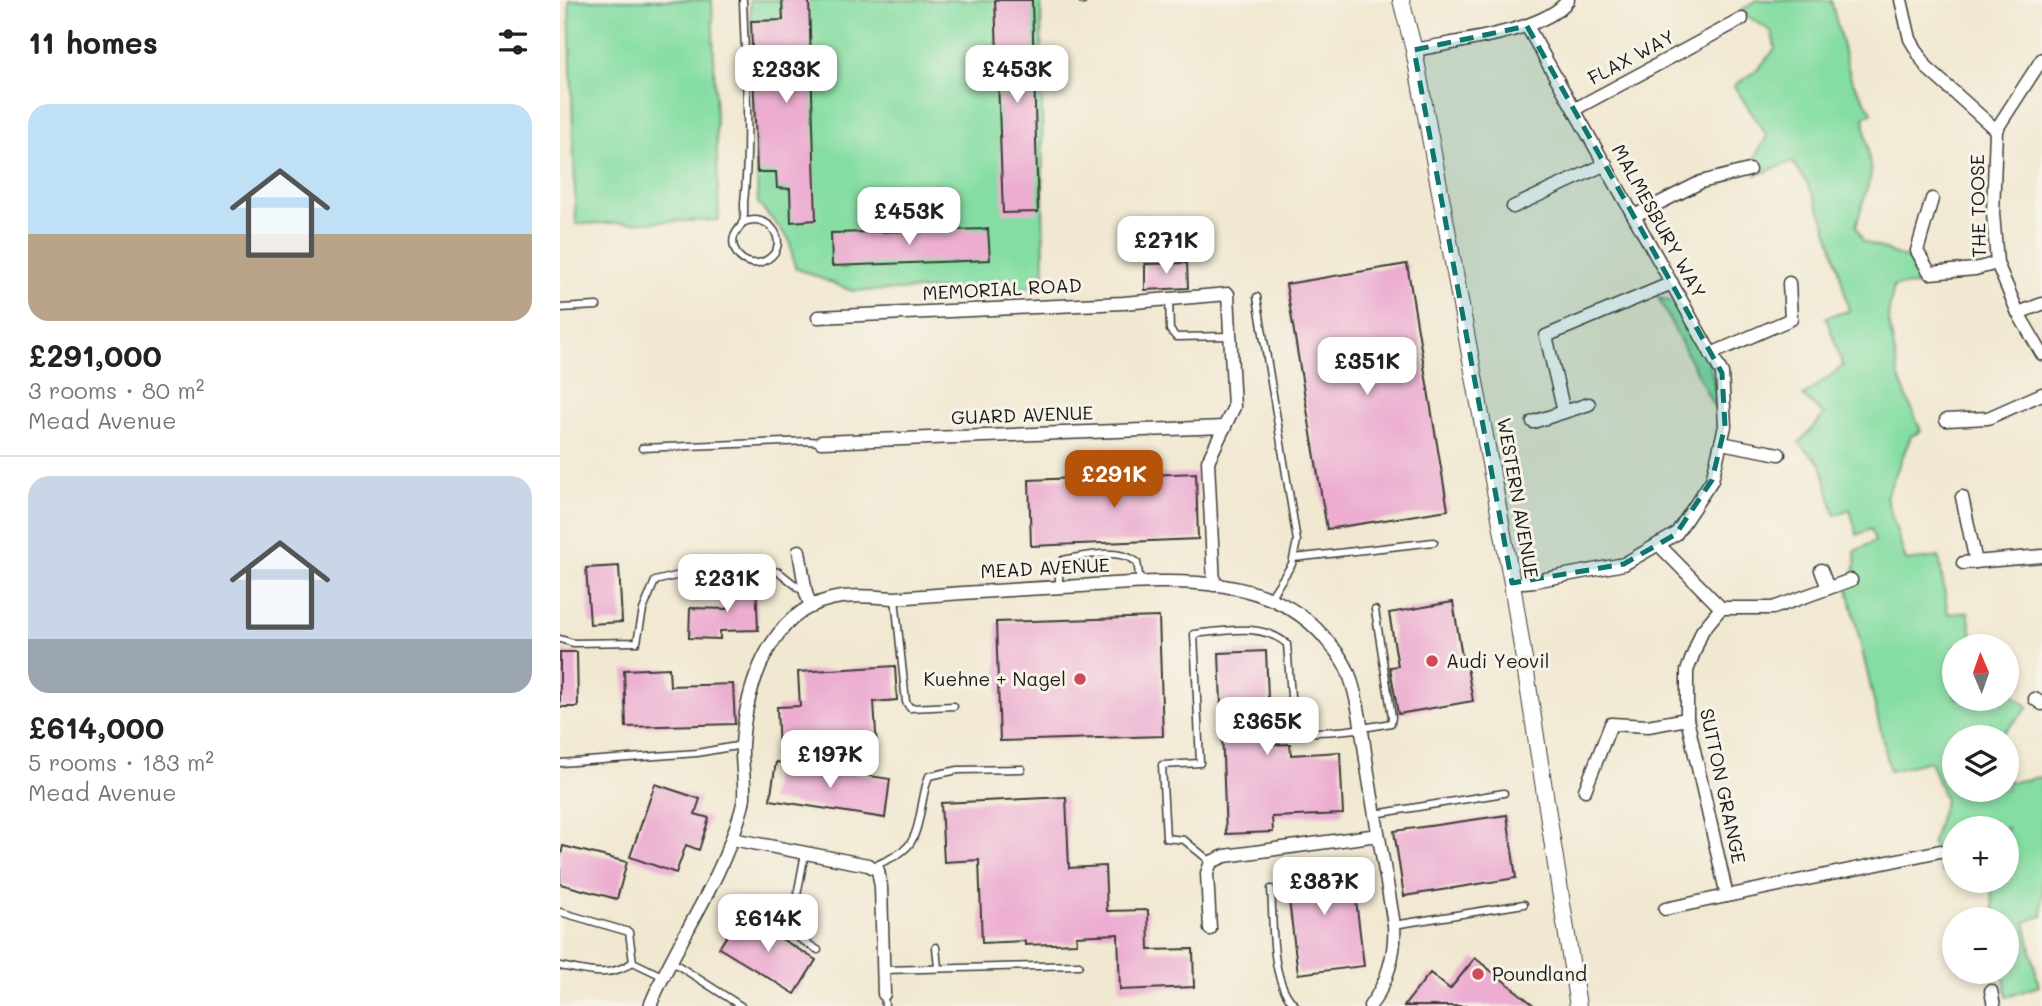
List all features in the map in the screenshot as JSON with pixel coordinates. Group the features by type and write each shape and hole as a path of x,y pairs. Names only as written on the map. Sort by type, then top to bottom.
{"street":[{"name":"WESTERN AVENUE","path":"1401,0 1414,50 1512,583 1578,1006"},
{"path":"1414,50 1527,26 1561,10 1568,0"},
{"path":"1901,0 1910,39 1927,68 1996,130"},
{"name":"FLAX WAY","path":"1575,109 1742,19"},
{"name":"MALMESBURY WAY","path":"1512,583 1623,564 1676,534 1712,480 1726,426 1722,373 1527,26"},
{"name":"THE TOOSE","path":"2042,59 2036,79 1996,130 1993,213 1997,263 2018,313 2042,354"},
{"path":"1513,207 1606,164"},
{"path":"1634,216 1702,182 1749,170"},
{"path":"1932,199 1917,251 1930,273 1975,269 1997,263"},
{"path":"1564,412 1546,336 1672,283"},
{"path":"1712,354 1791,319 1790,283"},
{"name":"MEMORIAL ROAD","path":"817,317 1228,295 1234,407 1208,461 1214,584"},
{"path":"2018,313 2042,304"},
{"path":"1946,420 1989,418 2042,394"},
{"path":"1533,422 1589,404"},
{"name":"GUARD AVENUE","path":"821,442 1225,427"},
{"path":"1721,443 1779,454"},
{"path":"1962,497 1969,563 2042,556"},
{"path":"1658,544 1721,608 1773,608 1851,580"},
{"path":"799,551 811,607"},
{"path":"1821,570 1828,588"},
{"name":"MEAD AVENUE","path":"650,1006 662,976 732,839 744,800 742,745 755,677 766,651 788,624 811,607 831,599 861,596 895,598 1140,581 1214,584 1270,598 1313,625 1341,658 1349,673 1361,729 1394,925 1395,944 1390,963 1379,995 1370,1006"},
{"name":"SUTTON GRANGE","path":"1721,608 1702,631 1687,671 1687,719 1727,896"},
{"path":"1585,790 1611,724 1648,726 1687,719"},
{"path":"1210,929 1208,873 1212,862 1225,856 1378,835"},
{"path":"732,839 878,870 885,1000"},
{"path":"1665,909 1940,851"},
{"path":"1991,991 1994,1006"}],"lane":[{"path":"743,0 748,162 743,223 734,236 735,251 739,257 752,264 767,260 776,250 778,243 774,229 756,219 743,223"},
{"path":"1257,297 1297,541 1289,570 1270,598"},
{"path":"1168,299 1170,330 1176,337 1230,336"},
{"path":"560,308 597,306"},
{"path":"642,448 821,442"},
{"path":"1294,558 1434,541"},
{"path":"1059,587 1059,568 1063,560 1078,556 1130,556 1137,562 1140,581"},
{"path":"560,639 573,643 637,642 643,610 655,581 708,568 743,567 779,572 806,593"},
{"path":"895,598 906,702 909,708 954,706"},
{"path":"1212,862 1184,840 1166,838 1163,765 1200,763 1195,634 1260,630 1276,635 1287,644 1293,723 1297,731 1361,729 1391,723 1392,717 1375,610"},
{"path":"560,763 697,753 742,745"},
{"path":"872,867 908,847 915,836 923,790 929,776 958,769 1023,769"},
{"path":"1375,814 1504,793"},
{"path":"805,853 790,933 818,950"},
{"path":"1271,889 1279,980 1287,998 1296,1006"},
{"path":"1394,925 1524,904"},
{"path":"560,912 629,932 633,962"},
{"path":"936,947 938,968"},
{"path":"670,960 741,1006"},
{"path":"560,966 608,974 624,969 633,962"},
{"path":"633,962 662,976"},
{"path":"884,970 1079,965"}],"highlighted area":[{"path":"1527,26 1722,373 1725,426 1712,480 1676,534 1624,564 1512,583 1414,50"}],"green space":[{"path":"569,0 712,0 719,220 576,224"},
{"path":"750,0 1041,0 1044,287 852,291 795,268 789,239 758,203"},
{"path":"1757,0 1831,0 1851,79 1872,112 1864,118 1871,175 1856,226 1863,241 1908,259 1920,285 1894,286 1888,315 1899,378 1921,431 1911,436 1886,497 1906,561 1939,557 1948,614 1968,612 1972,634 1942,634 1942,711 2019,711 2020,700 2029,707 2011,725 1942,725 1942,792 1930,761 1890,771 1848,589 1856,563 1855,551 1875,541 1871,529 1857,535 1850,509 1835,515 1821,464 1799,443 1824,415 1803,396 1843,366 1826,317 1849,311 1828,233 1813,194 1803,177 1792,162 1756,175 1756,155 1767,136 1734,86 1758,69 1775,49 1772,32 1740,11"},
{"path":"1658,297 1676,305 1701,341 1710,366 1717,406 1714,407"},
{"path":"2042,777 2042,916 2025,922 2039,986 2007,997 2005,984 2019,984 2019,907 1993,907 1991,893 2019,893 2019,816 1942,816 1942,872 1932,843 1944,802 2019,802 2019,781"}],"building":[{"path":"782,0 809,0 816,220 791,222 790,189 777,188 776,172 757,172 751,21 783,20"},
{"path":"995,0 1032,0 1038,212 1003,213"},
{"path":"988,229 990,260 832,266 831,233"},
{"path":"1187,263 1188,288 1145,290 1145,264"},
{"path":"1407,264 1448,510 1327,529 1286,284"},
{"path":"1196,473 1198,539 1031,546 1029,480"},
{"path":"619,566 622,622 590,624 586,568"},
{"path":"756,581 758,630 720,631 720,639 689,638 690,608 728,609 728,582"},
{"name":"Audi Yeovil","path":"1453,602 1473,701 1398,714 1390,667 1398,666 1389,613"},
{"name":"Kuehne + Nagel","path":"1159,617 1163,736 1000,741 996,622"},
{"path":"1266,651 1270,745 1290,744 1291,755 1340,752 1343,814 1272,817 1273,832 1226,834 1219,653"},
{"path":"560,652 577,652 578,707 560,707"},
{"path":"895,666 897,700 874,702 877,749 779,754 777,707 800,706 798,672"},
{"path":"669,668 670,686 733,684 735,724 626,727 624,670"},
{"path":"776,762 890,779 885,818 770,800"},
{"path":"655,784 700,799 695,814 709,818 699,850 686,845 676,873 630,857"},
{"path":"1066,797 1069,868 1105,866 1107,911 1148,910 1149,950 1193,949 1194,987 1120,990 1118,934 1076,936 1077,943 982,943 979,860 944,862 941,803"},
{"path":"1507,815 1516,878 1404,896 1394,831"},
{"path":"563,846 627,862 617,899 560,884"},
{"path":"1351,859 1364,966 1298,974 1285,867"},
{"path":"741,914 816,960 795,994 719,948"},
{"name":"Poundland","path":"1475,958 1535,1006 1404,1006 1430,973 1450,989"}],"place":[{"name":"Audi Yeovil","path":"1432,661"},
{"name":"Kuehne + Nagel","path":"1080,679"},
{"name":"Poundland","path":"1478,974"}]}
